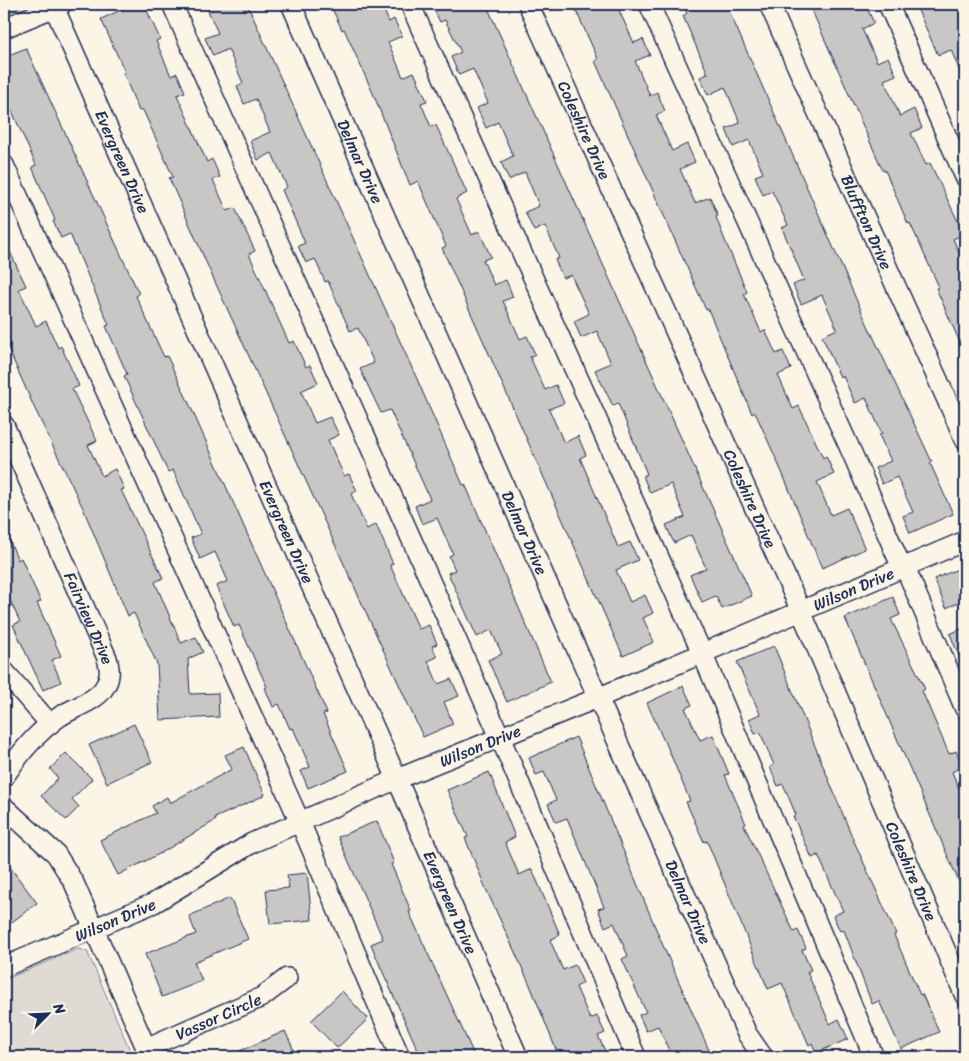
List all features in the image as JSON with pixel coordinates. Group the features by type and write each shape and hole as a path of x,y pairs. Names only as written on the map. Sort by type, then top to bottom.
{"street":[{"path":"172,4 500,737 636,1057"},
{"name":"Delmar Drive","path":"291,4 600,697 747,1034 763,1057"},
{"path":"410,4 702,653 874,1057"},
{"name":"Coleshire Drive","path":"528,4 801,611 965,996"},
{"path":"649,4 852,453 965,710"},
{"name":"Bluffton Drive","path":"769,4 965,440"},
{"path":"888,4 965,177"},
{"path":"4,28 58,6"},
{"name":"Evergreen Drive","path":"58,6 398,779 518,1057"},
{"path":"4,165 300,822 397,1056"},
{"name":"Fairview Drive","path":"4,425 107,658 111,672 104,688 50,724 37,735 17,758 4,777"},
{"name":"Wilson Drive","path":"4,967 154,903 241,848 398,779 600,697 965,541"},
{"path":"4,671 50,724"},
{"path":"4,807 56,854 74,883 95,927 148,1052"},
{"name":"Vassor Circle","path":"148,1052 262,997 286,978"}],"green space":[{"path":"4,4 28,4 4,14"},
{"path":"78,949 87,951 133,1057 4,1057 4,980"}],"building":[{"path":"134,4 144,4 160,39 156,41 171,76 177,73 185,92 177,95 207,162 212,159 220,177 213,180 227,211 235,208 255,251 249,254 289,343 294,341 306,367 310,365 318,383 301,391 315,423 330,417 339,435 328,440 344,476 349,474 357,491 351,494 367,529 376,524 393,564 390,565 419,629 429,625 437,644 432,646 437,657 428,661 438,684 451,679 459,696 444,702 453,724 423,737 210,271 169,178 173,177 143,110 139,111 123,73 125,72 101,19"},
{"path":"205,4 247,4 463,485 465,484 551,682 507,702 488,660 502,654 491,630 477,637 448,573 455,570 449,556 453,554 437,518 422,524 415,506 430,499 390,410 381,413 360,369 374,363 358,328 350,331 328,281 325,282 315,259 306,263 298,246 305,243 282,190 287,187 272,153 258,160 250,141 270,132 256,99 244,104 237,86 243,83 228,49 213,56 205,38 218,33"},
{"path":"330,4 381,4 389,22 394,19 402,36 388,42 403,77 414,72 427,101 421,103 431,127 436,125 467,193 456,199 472,235 479,231 491,257 483,260 494,285 506,280 513,297 503,301 520,339 527,336 535,354 530,357 545,390 556,385 564,403 549,409 564,443 578,436 586,455 580,458 618,547 630,542 638,560 616,570 630,602 645,595 653,613 643,618 654,642 623,656 442,248 446,246 418,181 410,185 372,91 344,29 342,30"},
{"path":"431,4 486,4 752,596 722,609 716,596 702,602 690,575 706,568 691,535 674,543 666,525 685,517 671,484 650,493 643,476 647,474 618,403 613,406 595,370 611,363 597,331 581,338 574,321 589,314 571,275 563,278 555,260 559,258 545,226 534,231 525,212 539,206 525,172 509,180 501,162 513,156 498,122 486,128 477,108 488,103 473,69 459,75 451,57 461,52 445,20 440,22"},
{"path":"573,4 616,4 634,43 643,39 650,55 635,61 650,96 657,92 665,111 656,115 672,151 687,144 695,162 680,169 695,203 710,197 724,238 747,292 744,294 761,332 765,330 776,354 783,351 791,369 778,375 793,409 799,406 823,458 826,456 834,474 817,482 831,515 847,508 865,549 822,568 781,470 755,412 752,414 708,309 706,310 595,61 598,59"},
{"path":"683,4 726,4 864,317 932,462 930,463 953,514 910,533 903,516 913,512 897,477 882,484 875,468 891,461 879,435 882,434 866,398 855,403 843,376 840,377 822,336 837,329 822,295 801,304 793,285 804,280 782,228 788,225 772,191 763,195 755,176 763,173 749,140 733,147 726,129 740,123 725,87 708,95 700,77 708,74 683,16 687,13"},
{"path":"809,4 865,4 874,23 862,29 877,62 888,57 896,75 884,80 900,116 914,109 922,128 911,133 926,165 930,163 964,234 953,239 965,266 965,354 936,288 939,287 910,223 908,224 885,170 883,171"},
{"path":"915,4 960,4 965,16 965,84 951,50 938,55"},
{"path":"26,48 139,294 136,296 164,357 167,356 188,401 327,713 323,714 348,771 308,788 301,771 310,767 293,728 290,729 279,704 273,707 265,688 267,687 239,625 234,627 216,586 228,581 215,552 200,559 191,538 201,534 173,470 168,472 124,376 127,374 106,326 109,325 70,234 61,238 32,167 36,165 8,102 4,104 4,57"},
{"path":"4,239 26,286 19,289 36,326 46,321 58,348 61,346 79,386 72,389 97,441 88,445 102,476 115,469 124,489 121,490 163,578 155,582 181,643 196,637 203,652 188,659 190,694 218,693 219,717 160,720 157,664 134,613 128,616 83,508 34,407 4,339"},
{"path":"4,528 18,560 21,558 41,602 37,603 61,656 52,660 61,682 43,690 13,625 20,622 4,587"},
{"path":"965,566 965,600 946,608 934,579"},
{"path":"893,597 900,615 891,619 925,689 922,691 949,754 956,751 963,766 952,772 965,802 965,896 845,618"},
{"path":"965,627 965,671 950,634"},
{"path":"774,646 853,839 896,934 894,935 920,995 922,994 939,1032 901,1049 879,1001 872,1004 844,930 840,931 833,916 843,911 818,855 812,858 793,816 796,815 783,784 778,786 770,767 774,765 760,732 755,734 749,719 760,714 737,662"},
{"path":"683,686 692,705 685,708 700,740 713,735 729,774 725,775 746,824 744,825 794,932 798,930 806,948 802,950 811,970 807,972 830,1024 839,1019 848,1039 816,1053 812,1043 809,1045 782,983 768,989 707,841 704,842 686,802 690,801 647,703"},
{"path":"134,724 152,762 107,783 89,745"},
{"path":"576,737 661,941 712,1057 672,1057 658,1026 646,1031 639,1015 646,1012 622,959 628,956 614,923 605,927 598,909 604,907 567,818 556,822 548,804 556,800 544,772 536,775 529,758"},
{"path":"244,747 265,795 215,818 216,820 161,853 118,875 100,840 156,813 152,806 167,797 170,803 232,769 225,755"},
{"path":"66,753 92,779 72,799 79,807 66,820 41,796 58,778 50,769"},
{"path":"489,772 515,837 505,842 519,875 532,869 560,935 550,940 563,970 575,965 583,983 576,987 590,1019 597,1016 605,1033 598,1036 608,1057 559,1057 530,985 486,889 465,838 468,837 447,790"},
{"path":"377,821 394,863 391,864 411,911 409,912 475,1057 421,1057 371,944 383,939 338,837"},
{"path":"4,859 37,903 4,928"},
{"path":"307,873 312,920 270,924 266,890 289,888 287,875"},
{"path":"230,898 248,939 194,962 202,981 162,997 145,954 196,934 189,916"},
{"path":"342,991 368,1019 337,1048 311,1021"},
{"path":"285,1031 297,1057 226,1057"}]}
